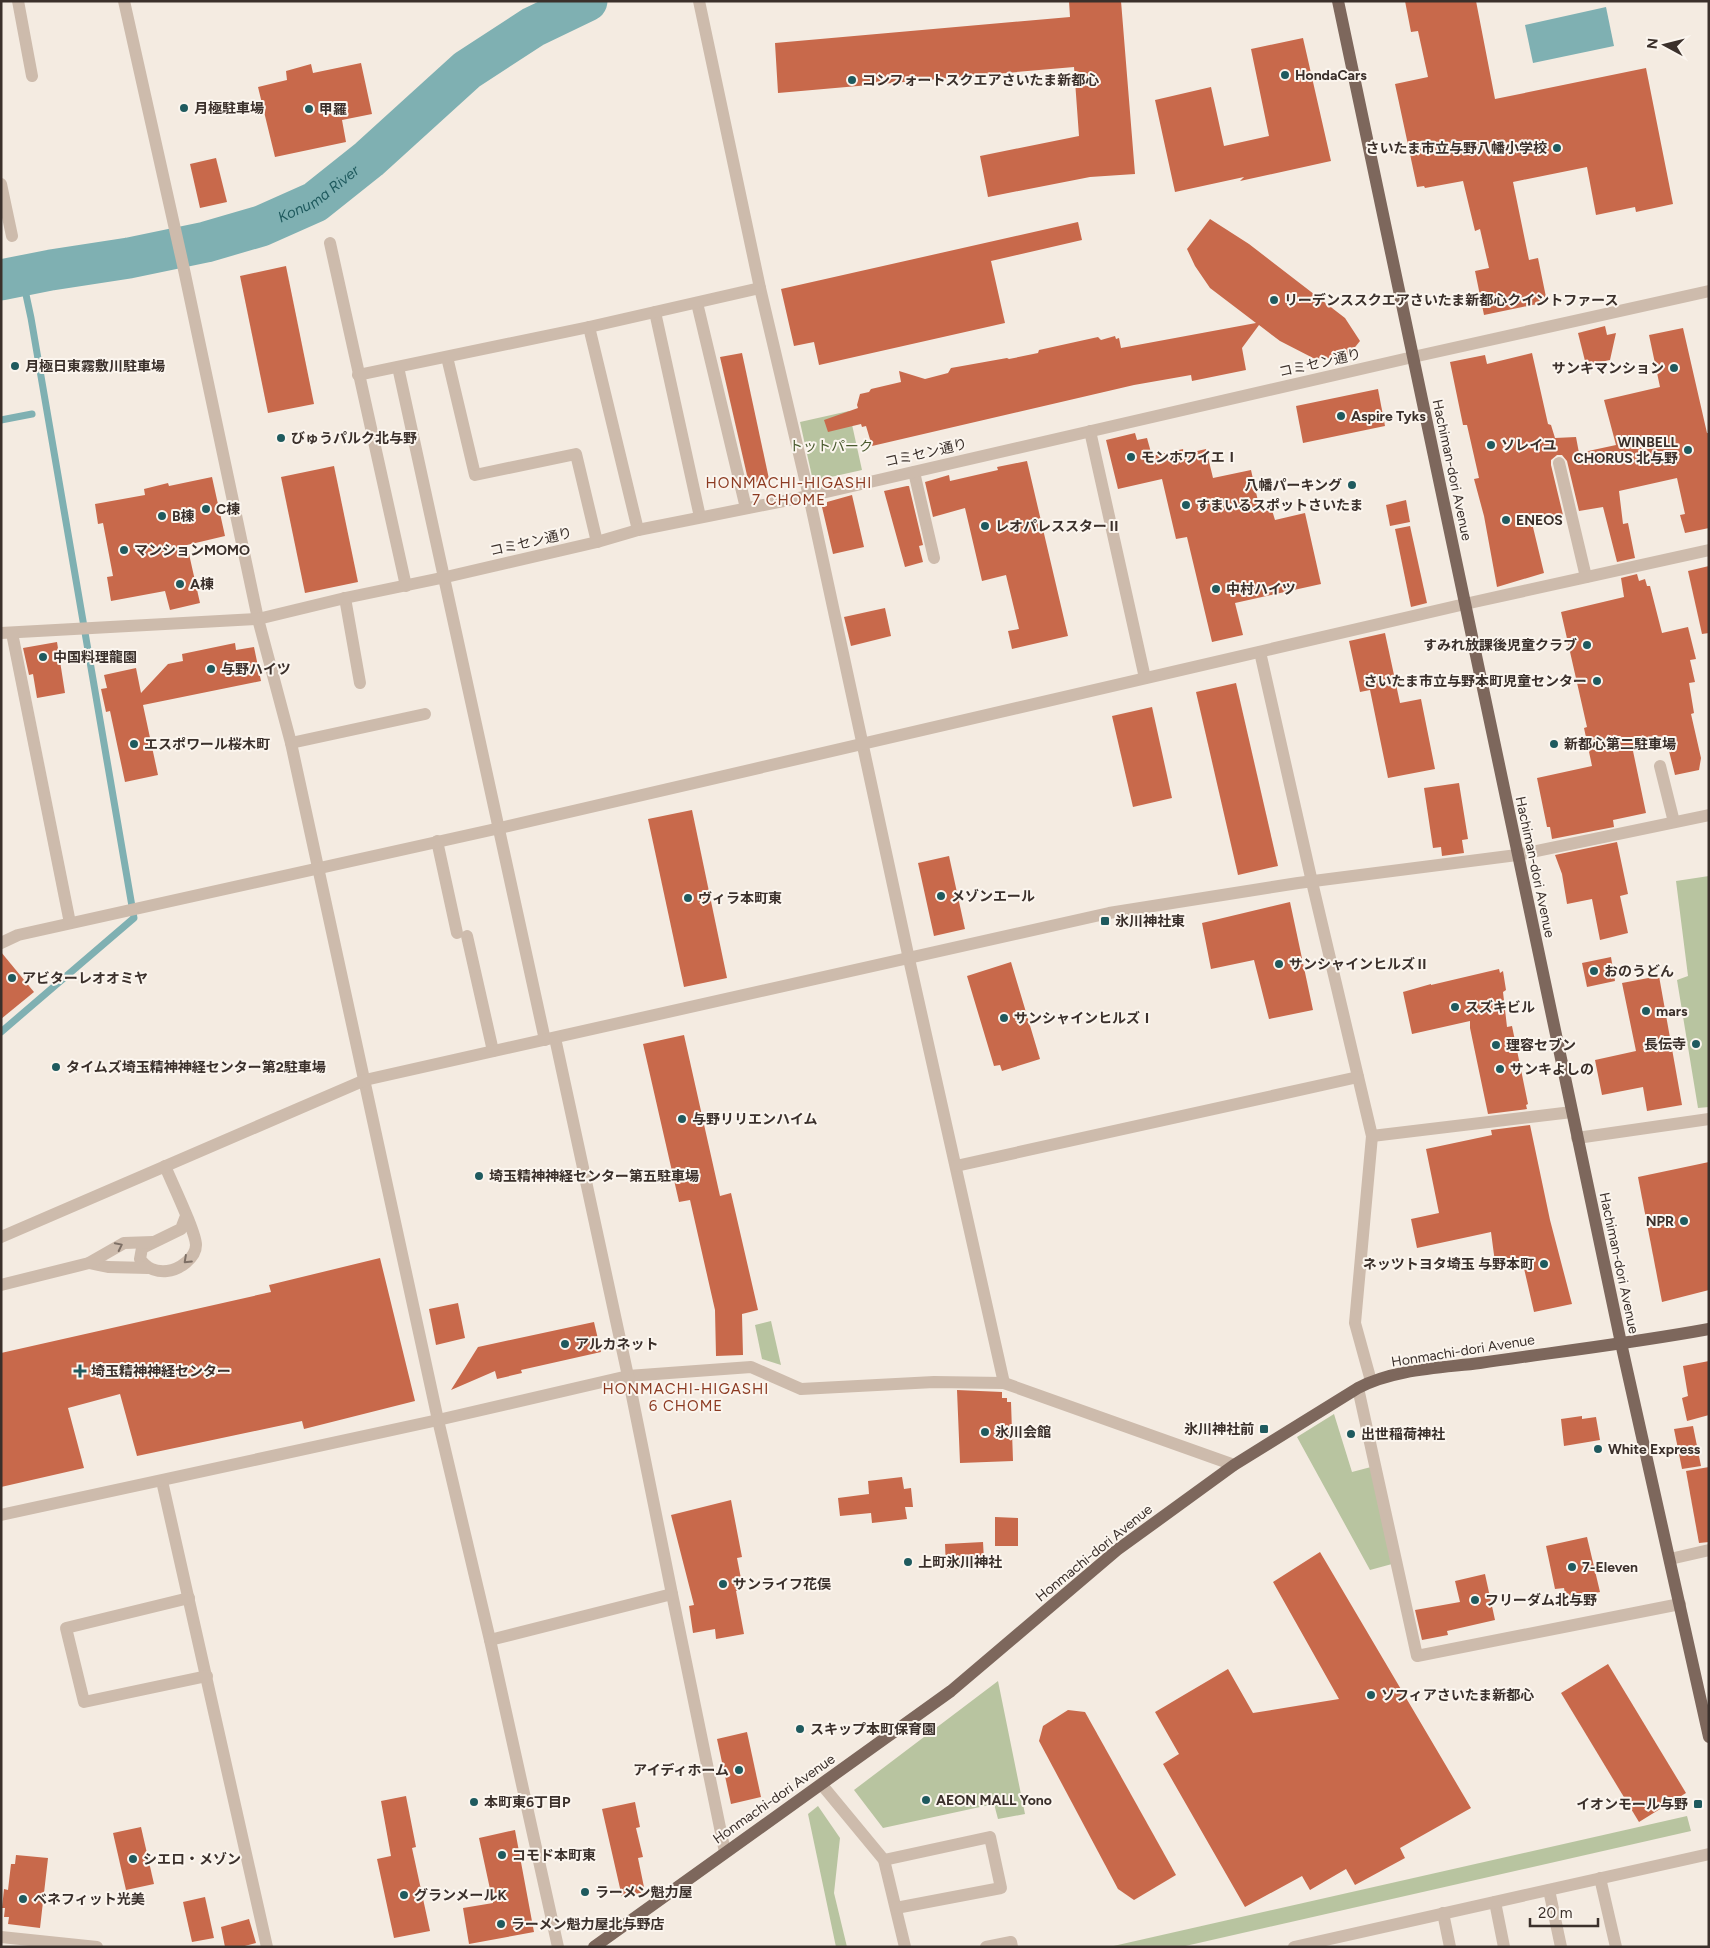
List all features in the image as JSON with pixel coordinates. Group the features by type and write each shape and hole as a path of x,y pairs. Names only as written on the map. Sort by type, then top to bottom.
{"main road":[{"name":"Hachiman-dori Avenue","path":"1338,1 1577,1138 1709,1737"},
{"name":"Honmachi-dori Avenue","path":"594,1947 725,1852 822,1785 951,1690 1117,1550 1234,1466 1358,1388 1371,1381 1413,1372 1709,1329"}],"street":[{"path":"18,1 32,76"},
{"path":"124,1 183,265 258,619 291,743 438,1420 490,1640 558,1947"},
{"path":"699,1 760,288 809,496 909,959 1004,1383"},
{"path":"1,184 12,236"},
{"path":"330,243 406,586"},
{"path":"358,375 589,327 760,288"},
{"name":"コミセン通り","path":"6,633 258,619 597,542 638,530 809,496 1413,357 1709,292"},
{"path":"697,303 746,508"},
{"path":"655,312 700,517"},
{"path":"589,327 638,530"},
{"path":"447,357 475,475 576,454 597,542"},
{"path":"398,367 500,828 628,1376 725,1852"},
{"path":"1090,431 1146,678"},
{"path":"1559,463 1586,578"},
{"path":"914,472 934,558"},
{"path":"1,943 18,935 70,923 500,828 1465,604 1709,550"},
{"path":"345,598 360,682"},
{"path":"6,633 70,923"},
{"path":"1260,652 1372,1136 1355,1323 1371,1381"},
{"path":"291,743 425,714"},
{"path":"1660,766 1674,822"},
{"path":"1,1237 365,1080 1109,913 1312,882 1517,855 1709,815"},
{"path":"437,841 493,1051"},
{"path":"956,1166 1358,1077"},
{"path":"1372,1136 1572,1112"},
{"path":"1577,1138 1709,1119"},
{"path":"89,1264 170,1271 188,1261 195,1252 196,1239 165,1166"},
{"path":"148,1268 140,1259 142,1248 181,1229 186,1216"},
{"path":"1,1285 89,1264 124,1243 153,1242"},
{"path":"1,1516 438,1420 628,1376 751,1367 801,1389 934,1382 1004,1383 1234,1466"},
{"path":"1358,1388 1417,1656 1680,1604"},
{"path":"162,1481 267,1947"},
{"path":"1670,1559 1709,1550"},
{"path":"490,1640 672,1594"},
{"path":"189,1598 66,1628 84,1702 207,1676"},
{"path":"822,1785 884,1860 905,1947"},
{"path":"884,1860 990,1837 1002,1888 896,1908"},
{"path":"1294,1947 1709,1854"},
{"path":"1600,1878 1616,1947"},
{"path":"1549,1890 1561,1947"},
{"path":"1495,1902 1504,1947"},
{"path":"1443,1913 1450,1947"},
{"path":"1,1937 97,1947"},
{"path":"986,1947 1011,1942 1012,1947"}],"green space":[{"name":"トットパーク","path":"849,411 862,470 813,481 800,422"},
{"name":"長伝寺","path":"1709,876 1709,1107 1698,1108 1677,980 1688,976 1676,881"},
{"path":"771,1321 781,1365 762,1359 755,1325"},
{"path":"1334,1414 1352,1472 1371,1467 1392,1564 1370,1570 1297,1437"},
{"path":"998,1681 1025,1814 998,1819 994,1804 883,1828 854,1790"},
{"path":"818,1806 840,1838 834,1893 847,1947 836,1947 808,1814"},
{"path":"1687,1816 1691,1831 1181,1947 1109,1947"}],"water":[{"path":"1606,7 1614,46 1533,63 1525,25"}],"building":[{"name":"コンフォートスクエアさいたま新都心","path":"1069,1 1121,1 1135,174 1090,177 988,197 980,156 1079,136 1074,67 778,93 775,43 1070,17"},
{"path":"1405,1 1476,1 1495,99 1646,68 1673,204 1636,212 1635,207 1596,215 1587,167 1513,182 1529,260 1538,258 1547,302 1484,315 1475,271 1489,268 1480,229 1475,231 1463,181 1425,188 1424,186 1417,187 1395,84 1428,77 1418,31 1411,32"},
{"path":"1303,38 1331,161 1240,181 1244,177 1175,192 1155,100 1211,87 1224,146 1269,136 1251,49"},
{"path":"361,63 372,114 342,120 346,142 275,157 258,87 287,80 286,71 311,64 313,73"},
{"path":"216,158 227,202 200,208 190,164"},
{"path":"1210,219 1249,244 1345,318 1360,341 1347,357 1315,359 1280,341 1259,325 1242,348 1246,370 1192,381 1191,375 1134,385 872,446 866,426 862,427 861,424 828,432 824,420 858,408 860,394 869,392 871,389 901,382 899,371 925,379 948,373 951,368 1038,353 1039,350 1098,337 1101,340 1115,336 1116,339 1119,338 1121,348 1256,323 1210,288 1195,266 1187,249"},
{"path":"1078,222 1082,240 991,261 1005,323 819,365 814,342 794,346 781,289"},
{"path":"286,266 314,404 268,413 240,276"},
{"path":"1605,326 1607,335 1616,333 1610,360 1586,365 1578,333"},
{"path":"1683,328 1707,433 1709,433 1709,528 1685,533 1680,515 1685,514 1677,478 1619,491 1623,524 1628,523 1635,558 1617,562 1603,507 1579,511 1567,461 1562,455 1557,455 1551,460 1551,465 1563,515 1532,523 1544,573 1497,587 1484,516 1474,479 1479,478 1467,425 1463,425 1450,362 1485,355 1487,364 1532,353 1548,424 1551,425 1555,438 1576,437 1579,453 1616,445 1604,400 1660,387 1649,335"},
{"path":"742,353 769,479 749,484 720,357"},
{"name":"Aspire Tyks","path":"1378,389 1385,426 1303,443 1296,406"},
{"path":"1135,433 1137,440 1147,438 1152,456 1183,449 1184,454 1206,449 1213,478 1251,470 1260,510 1271,507 1275,520 1305,513 1321,584 1235,603 1243,635 1212,642 1187,537 1176,539 1162,479 1118,489 1106,440"},
{"path":"1027,461 1068,636 1012,649 1008,631 1019,629 1006,575 982,581 965,508 933,517 925,482 949,475 950,481 998,470 997,467"},
{"path":"334,466 358,582 305,593 281,477"},
{"path":"212,477 225,536 187,545 200,603 170,610 165,591 111,601 107,577 113,576 103,523 98,524 95,504 145,495 144,489 168,483 169,486"},
{"path":"909,486 923,545 919,546 923,562 905,567 884,491"},
{"path":"852,495 864,547 833,554 822,507 827,506 827,502"},
{"path":"1406,500 1410,522 1390,526 1386,505"},
{"path":"1410,526 1427,603 1411,607 1395,529"},
{"path":"1709,566 1709,633 1702,634 1688,571"},
{"path":"1637,574 1639,581 1645,579 1647,586 1650,586 1662,633 1688,627 1696,659 1690,660 1695,682 1689,683 1694,713 1691,714 1701,758 1699,770 1675,775 1667,743 1633,751 1646,813 1613,820 1614,827 1552,839 1550,827 1547,827 1537,778 1592,766 1584,728 1587,727 1561,612 1624,597 1621,578"},
{"path":"885,608 891,636 851,646 844,617"},
{"path":"1385,633 1400,703 1421,699 1435,769 1388,778 1370,690 1360,692 1349,641"},
{"path":"57,642 65,693 37,698 33,674 29,675 23,648"},
{"path":"235,643 236,650 254,647 261,681 143,705 158,775 125,782 110,711 106,712 101,689 107,688 104,675 136,668 141,693 168,664 183,661 182,654"},
{"path":"1236,683 1278,866 1238,875 1196,692"},
{"path":"1152,707 1172,798 1133,807 1112,716"},
{"path":"1459,783 1468,839 1462,840 1464,853 1442,856 1441,847 1433,848 1424,788"},
{"name":"ヴィラ本町東","path":"692,810 727,978 684,987 648,819"},
{"path":"1617,842 1628,894 1620,896 1628,933 1600,940 1592,899 1567,904 1562,874 1555,855"},
{"name":"メゾンエール","path":"949,856 965,929 934,936 918,863"},
{"name":"サンシャインヒルズⅡ","path":"1290,902 1313,1010 1269,1019 1254,960 1211,969 1202,923"},
{"name":"アビターレオオミヤ","path":"1,952 34,992 1,1019"},
{"path":"1611,957 1615,981 1587,987 1582,963"},
{"name":"サンシャインヒルズⅠ","path":"1011,962 1040,1059 1002,1071 1000,1065 994,1066 967,976"},
{"path":"1499,969 1500,973 1503,971 1506,990 1503,992 1507,1027 1512,1026 1528,1104 1526,1105 1527,1109 1488,1114 1470,1021 1412,1034 1403,992"},
{"path":"1659,976 1682,1105 1647,1111 1643,1087 1602,1095 1595,1060 1636,1051 1622,983"},
{"name":"与野リリエンハイム","path":"684,1035 720,1196 731,1193 758,1310 742,1314 743,1355 716,1356 715,1310 690,1200 679,1202 643,1044"},
{"path":"1530,1125 1550,1220 1572,1304 1534,1312 1523,1264 1496,1270 1491,1232 1417,1248 1411,1219 1439,1213 1426,1149 1492,1135 1491,1130"},
{"path":"1709,1162 1709,1290 1662,1302 1638,1177"},
{"path":"380,1258 415,1401 304,1429 302,1421 137,1456 120,1394 68,1408 84,1468 1,1487 1,1353 271,1292 269,1285"},
{"path":"458,1303 465,1338 436,1345 429,1309"},
{"path":"594,1322 601,1352 521,1370 522,1373 497,1379 495,1371 451,1390 478,1347"},
{"path":"1709,1361 1709,1415 1687,1421 1682,1398 1688,1396 1683,1366"},
{"name":"氷川会館","path":"957,1390 1002,1392 1002,1398 1007,1398 1007,1402 1011,1402 1013,1461 960,1463"},
{"path":"1582,1416 1582,1419 1596,1417 1600,1440 1564,1446 1561,1419"},
{"path":"1693,1426 1701,1466 1682,1469 1674,1429"},
{"path":"1709,1467 1709,1542 1699,1543 1686,1471"},
{"path":"902,1477 904,1489 911,1488 913,1507 905,1507 907,1519 872,1523 871,1513 840,1516 838,1498 869,1494 868,1481"},
{"path":"731,1500 742,1557 737,1558 743,1589 736,1591 744,1634 716,1639 715,1629 693,1633 689,1606 694,1605 671,1515"},
{"path":"995,1517 1018,1518 1018,1546 995,1546"},
{"name":"7-Eleven","path":"1587,1537 1600,1592 1566,1599 1564,1588 1555,1589 1546,1546"},
{"path":"983,1542 984,1560 973,1561 973,1567 946,1569 945,1544"},
{"path":"1320,1552 1471,1808 1400,1848 1405,1858 1355,1885 1346,1869 1310,1890 1302,1876 1245,1907 1163,1764 1179,1754 1155,1712 1228,1669 1253,1713 1339,1699 1273,1582"},
{"path":"1485,1574 1495,1620 1447,1631 1448,1635 1422,1640 1415,1610 1460,1602 1455,1581"},
{"name":"ソフィアさいたま新都心","path":"1608,1664 1686,1793 1639,1822 1561,1693"},
{"path":"1068,1710 1085,1712 1176,1875 1134,1900 1118,1889 1039,1741 1043,1726"},
{"path":"747,1732 761,1797 731,1804 717,1739"},
{"name":"グランメールK","path":"406,1796 416,1847 412,1848 430,1931 394,1938 377,1859 391,1856 381,1801"},
{"path":"635,1802 640,1827 636,1828 643,1857 638,1858 645,1892 622,1897 602,1809"},
{"name":"シエロ・メゾン","path":"141,1827 154,1884 126,1890 113,1833"},
{"path":"515,1830 534,1932 469,1944 463,1908 493,1903 479,1838"},
{"name":"ベネフィット光美","path":"16,1855 48,1858 40,1928 8,1924 9,1917 4,1917 5,1908 2,1908 4,1889 8,1890 11,1864 15,1864"},
{"path":"205,1897 214,1938 192,1942 183,1902"},
{"path":"249,1919 256,1943 241,1947 225,1947 221,1927"}],"waterway":[{"name":"Konuma River","path":"1,280 129,258 206,242 261,226 315,202 369,159 467,70 533,27 587,1"},
{"path":"1,1032 134,918 31,318 22,276"},
{"path":"1,420 32,414"}],"place":[{"name":"HondaCars","path":"1285,75"},
{"name":"コンフォートスクエアさいたま新都心","path":"852,80"},
{"name":"月極駐車場","path":"184,108"},
{"name":"甲羅","path":"309,109"},
{"name":"さいたま市立与野八幡小学校","path":"1557,148"},
{"name":"リーデンススクエアさいたま新都心クイントファース","path":"1274,300"},
{"name":"月極日東霧敷川駐車場","path":"15,366"},
{"name":"サンキマンション","path":"1674,368"},
{"name":"Aspire Tyks","path":"1341,416"},
{"name":"びゅうパルク北与野","path":"281,438"},
{"name":"ソレイユ","path":"1491,445"},
{"name":"WINBELL CHORUS 北与野","path":"1688,450"},
{"name":"モンホワイエⅠ","path":"1131,457"},
{"name":"八幡パーキング","path":"1352,485"},
{"name":"すまいるスポットさいたま","path":"1186,505"},
{"name":"C棟","path":"206,509"},
{"name":"B棟","path":"162,516"},
{"name":"ENEOS","path":"1506,520"},
{"name":"レオパレススターⅡ","path":"985,526"},
{"name":"マンションMOMO","path":"124,550"},
{"name":"A棟","path":"180,584"},
{"name":"中村ハイツ","path":"1216,589"},
{"name":"すみれ放課後児童クラブ","path":"1587,645"},
{"name":"中国料理龍園","path":"43,657"},
{"name":"与野ハイツ","path":"211,669"},
{"name":"さいたま市立与野本町児童センター","path":"1597,681"},
{"name":"エスポワール桜木町","path":"134,744"},
{"name":"新都心第二駐車場","path":"1554,744"},
{"name":"メゾンエール","path":"941,896"},
{"name":"ヴィラ本町東","path":"688,898"},
{"name":"氷川神社東","path":"1105,921"},
{"name":"サンシャインヒルズⅡ","path":"1279,964"},
{"name":"おのうどん","path":"1594,971"},
{"name":"アビターレオオミヤ","path":"12,978"},
{"name":"スズキビル","path":"1455,1007"},
{"name":"mars","path":"1646,1011"},
{"name":"サンシャインヒルズⅠ","path":"1004,1018"},
{"name":"長伝寺","path":"1696,1044"},
{"name":"理容セブン","path":"1496,1045"},
{"name":"タイムズ埼玉精神神経センター第2駐車場","path":"56,1067"},
{"name":"サンキよしの","path":"1500,1069"},
{"name":"与野リリエンハイム","path":"682,1119"},
{"name":"埼玉精神神経センター第五駐車場","path":"479,1176"},
{"name":"NPR","path":"1684,1221"},
{"name":"ネッツトヨタ埼玉 与野本町","path":"1544,1264"},
{"name":"アルカネット","path":"565,1344"},
{"name":"埼玉精神神経センター","path":"80,1371"},
{"name":"氷川神社前","path":"1264,1429"},
{"name":"氷川会館","path":"985,1432"},
{"name":"出世稲荷神社","path":"1351,1434"},
{"name":"White Express","path":"1598,1449"},
{"name":"上町氷川神社","path":"908,1562"},
{"name":"7-Eleven","path":"1572,1567"},
{"name":"サンライフ花俣","path":"723,1584"},
{"name":"フリーダム北与野","path":"1475,1600"},
{"name":"ソフィアさいたま新都心","path":"1371,1695"},
{"name":"スキップ本町保育園","path":"800,1729"},
{"name":"アイディホーム","path":"739,1770"},
{"name":"AEON MALL Yono","path":"926,1800"},
{"name":"本町東6丁目P","path":"474,1802"},
{"name":"イオンモール与野","path":"1698,1804"},
{"name":"コモド本町東","path":"502,1855"},
{"name":"シエロ・メゾン","path":"133,1859"},
{"name":"ラーメン魁力屋","path":"585,1892"},
{"name":"グランメールK","path":"404,1895"},
{"name":"ベネフィット光美","path":"23,1899"},
{"name":"ラーメン魁力屋北与野店","path":"501,1924"}],"district":[{"name":"HONMACHI-HIGASHI 7 CHOME","path":"789,492"},
{"name":"HONMACHI-HIGASHI 6 CHOME","path":"686,1398"}]}
